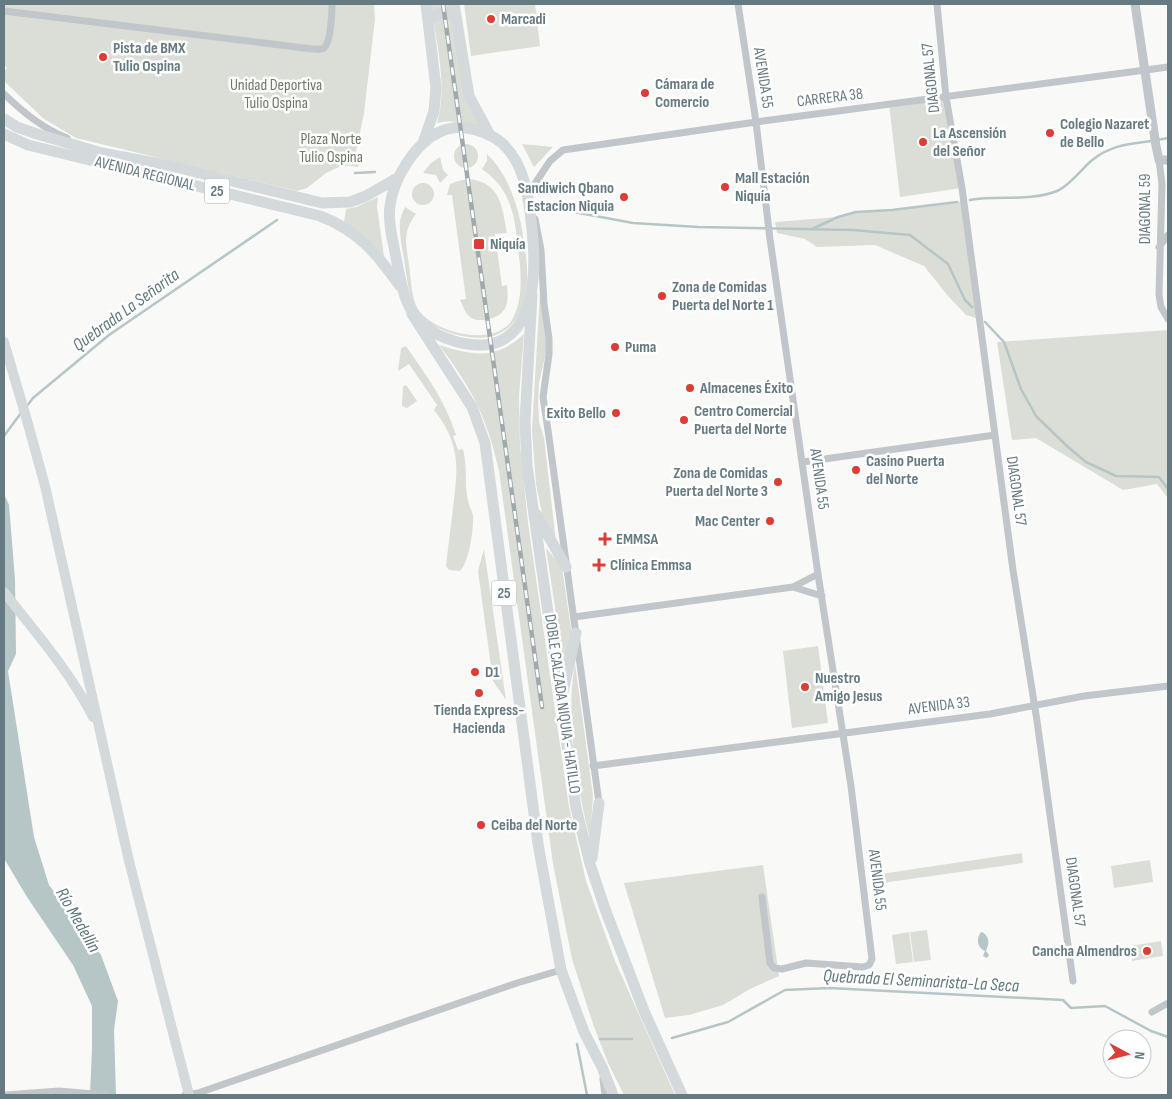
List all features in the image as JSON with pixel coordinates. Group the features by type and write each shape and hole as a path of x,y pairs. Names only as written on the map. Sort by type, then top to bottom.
{"main road":[{"path":"423,143 436,98 426,4"},
{"path":"428,20 441,13 452,13 455,10 469,96 490,134"},
{"name":"AVENIDA REGIONAL","path":"4,119 36,134 102,153 171,166 322,203 350,202 366,196 399,177"},
{"name":"25","path":"412,314 430,331 442,337 476,345 492,344 505,339 520,325 528,310 532,295 534,263 528,194 522,174 515,160 502,143 490,134 472,128 451,128 441,131 423,143 399,177 392,196 389,217 404,292 412,314 472,408 485,443 538,844 561,970 584,1032 602,1067 613,1095"},
{"name":"AVENIDA REGIONAL","path":"4,134 28,145 310,213 334,221 358,236 372,250 404,292"},
{"name":"DOBLE CALZADA NIQUIA - HATILLO","path":"532,295 525,429 527,466 576,808 590,864 605,908 661,1050 682,1095"},
{"path":"4,342 28,424 63,565 129,861 190,1095"},
{"path":"533,508 566,566"},
{"path":"4,592 62,665 81,694 99,730"},
{"path":"561,699 576,633"},
{"path":"590,864 599,803"}],"street":[{"path":"4,11 322,49 326,46 332,4"},
{"name":"AVENIDA 55","path":"738,4 818,574 851,786 872,959 868,965 863,967 806,963 782,969 774,968 770,963 762,897"},
{"name":"DIAGONAL 57","path":"936,4 946,97 962,188 1013,570 1073,981"},
{"name":"DIAGONAL 59","path":"1135,4 1156,146 1164,160 1159,296 1161,307 1168,317"},
{"name":"CARRERA 38","path":"528,194 550,160 562,150 1168,67"},
{"path":"4,94 43,126 102,153"},
{"path":"530,207 537,224 541,250 544,304 549,338 544,405 599,803"},
{"path":"1160,247 1168,235"},
{"path":"802,462 995,435"},
{"path":"574,617 793,587 818,574"},
{"path":"793,587 822,596"},
{"name":"AVENIDA 33","path":"593,766 990,714 1084,696 1168,686"},
{"path":"184,1095 198,1093 517,982 561,970"},
{"path":"1152,1012 1168,1003"},
{"path":"602,1067 605,1095"},
{"path":"6,1095 59,1091 105,1095"}],"green space":[{"name":"Unidad Deportiva Tulio Ospina","path":"4,4 374,4 375,19 364,113 356,152 360,157 358,167 343,165 326,173 307,188 297,191 76,138 44,119 4,81 4,70 7,69 4,64"},
{"path":"431,4 451,4 455,29 484,128 461,122 437,123 440,109 441,79"},
{"path":"464,4 535,4 540,46 471,56"},
{"path":"946,97 962,188 900,197 889,104"},
{"path":"466,144 475,147 478,156 475,165 466,168 457,165 454,156 457,147"},
{"path":"522,144 553,147 534,167"},
{"path":"487,154 508,183 517,207 527,268 527,284 520,312 513,323 505,330 483,338 454,334 440,329 424,320 418,314 408,287 400,236 400,220 405,207 416,214 407,233 406,244 414,299 418,309 426,318 437,325 464,334 479,335 504,329 516,312 521,285 520,266 515,225 510,204 499,185 482,169 487,161"},
{"path":"440,157 443,170 448,175 440,183 436,175 423,173 431,163"},
{"path":"470,179 488,185 494,191 501,206 507,233 495,234 502,286 507,285 507,304 498,316 485,320 476,320 470,317 460,300 466,299 452,195 447,195 450,184"},
{"path":"419,183 427,183 434,190 434,198 427,205 419,205 412,198 412,190"},
{"path":"378,197 377,207 385,263 344,222 346,209 356,207"},
{"path":"964,201 979,319 966,315 924,266 875,245 817,247 805,239 777,233 775,222 838,217 856,212 892,210"},
{"path":"540,293 547,348 539,383 539,422 544,438 556,542 544,523 536,484 532,430"},
{"path":"1168,330 1168,498 1157,484 1123,490 1036,438 1012,440 997,342"},
{"path":"524,334 519,396 520,445 528,523 569,807 586,881 615,961 675,1095 624,1095 608,1063 593,1024 572,959 553,864 499,471 489,435 477,404 461,376 439,345 463,352 494,352"},
{"path":"406,346 446,410 456,435 453,436 458,450 463,449 467,496 473,521 472,536 466,561 460,571 449,570 446,566 456,481 456,457 449,434 434,410 437,405 409,364 398,371 401,348"},
{"path":"405,385 417,401 407,408 402,406 403,387"},
{"path":"546,548 562,567 572,636 564,666"},
{"path":"484,549 506,700 493,681 478,571"},
{"path":"818,646 828,723 792,728 783,651"},
{"path":"575,663 593,796 590,840 577,775 572,729 572,684"},
{"path":"1022,853 1023,863 875,884 874,875"},
{"path":"1150,860 1153,882 1114,888 1111,866"},
{"path":"763,865 779,976 750,989 723,1005 689,1015 665,1018 624,883"},
{"path":"927,930 931,960 914,962 910,932"},
{"path":"909,932 913,962 896,964 892,935"},
{"name":"Cancha Almendros","path":"1161,941 1163,956 1132,961 1130,946"}],"shaded area":[{"path":"4,494 9,505 15,579 16,654 8,671 34,837 49,885 101,955 118,1001 114,1030 116,1095 90,1095 92,1006 73,965 27,897 5,860"},
{"path":"981,932 988,939 986,951 989,955 987,958 983,956 985,951 978,943 978,937"}],"waterway":[{"path":"1157,140 1168,138"},
{"path":"970,200 1036,196 1057,191 1070,182 1091,161 1105,152 1120,146 1152,141"},
{"name":"Quebrada La Señorita","path":"355,173 375,172"},
{"path":"812,229 838,217 856,212 892,210 957,202"},
{"name":"Quebrada La Señorita","path":"574,212 633,223 698,227 853,230 910,235 948,264 965,300 972,307"},
{"name":"Quebrada La Señorita","path":"26,407 33,398 109,335 277,220"},
{"name":"Quebrada La Señorita","path":"985,322 1004,342 1021,389 1036,416 1068,447 1086,462 1116,476 1159,477 1168,489"},
{"name":"Quebrada La Señorita","path":"4,436 21,413"},
{"name":"Quebrada El Seminarista-La Seca","path":"672,1038 728,1022 785,990 829,988 1063,1000 1071,1008 1105,1006 1151,1031 1168,1037"},
{"name":"Quebrada El Seminarista-La Seca","path":"600,1039 632,1039"},
{"name":"Quebrada El Seminarista-La Seca","path":"577,1044 587,1095"}],"railway":[{"path":"443,4 542,707"}],"place":[{"name":"Marcadi","path":"491,19"},
{"name":"Pista de BMX Tulio Ospina","path":"103,57"},
{"name":"Cámara de Comercio","path":"645,93"},
{"name":"Colegio Nazaret de Bello","path":"1050,133"},
{"name":"La Ascensión del Señor","path":"923,142"},
{"name":"Mall Estación Niquía","path":"725,187"},
{"name":"Sandiwich Qbano Estacion Niquia","path":"624,197"},
{"name":"Niquía","path":"479,244"},
{"name":"Zona de Comidas Puerta del Norte 1","path":"662,296"},
{"name":"Puma","path":"615,347"},
{"name":"Almacenes Éxito","path":"690,388"},
{"name":"Exito Bello","path":"616,413"},
{"name":"Centro Comercial Puerta del Norte","path":"684,420"},
{"name":"Casino Puerta del Norte","path":"856,470"},
{"name":"Zona de Comidas Puerta del Norte 3","path":"778,482"},
{"name":"Mac Center","path":"770,521"},
{"name":"EMMSA","path":"605,539"},
{"name":"Clínica Emmsa","path":"599,565"},
{"name":"D1","path":"475,672"},
{"name":"Nuestro Amigo Jesus","path":"805,687"},
{"name":"Tienda Express- Hacienda","path":"479,693"},
{"name":"Ceiba del Norte","path":"481,825"},
{"name":"Cancha Almendros","path":"1147,951"}],"park label":[{"name":"Plaza Norte Tulio Ospina","path":"331,148"}],"water label":[{"name":"Río Medellín","path":"78,920"}]}
